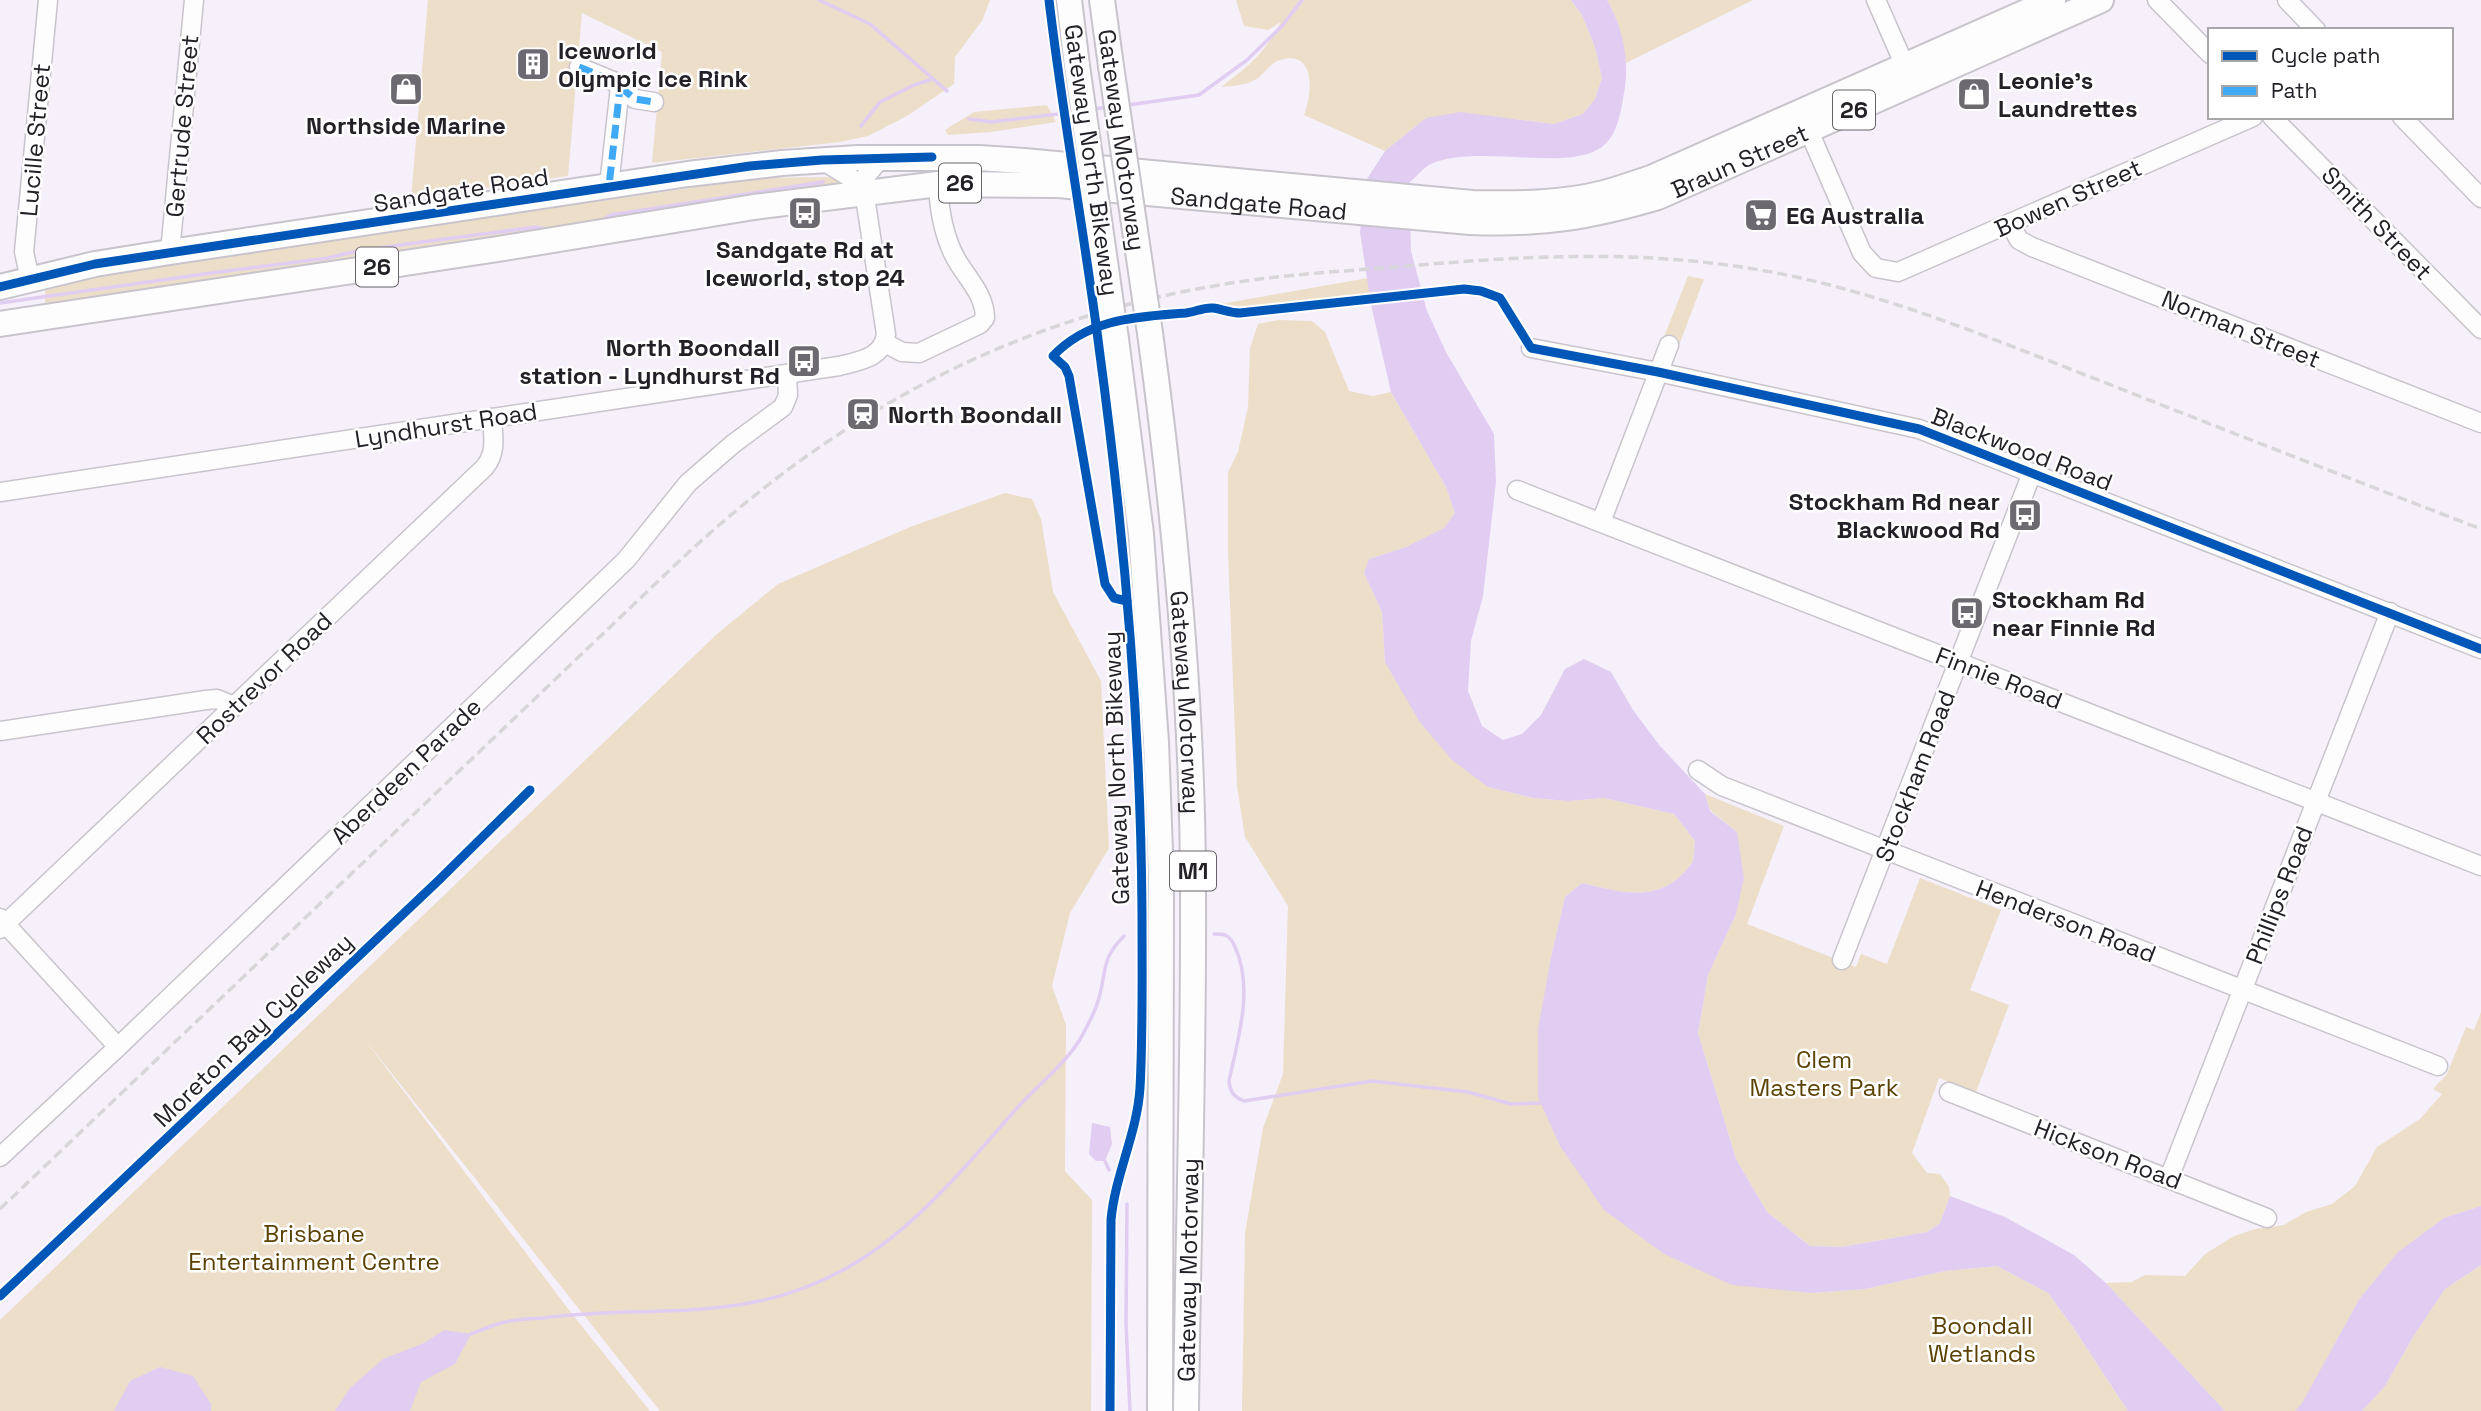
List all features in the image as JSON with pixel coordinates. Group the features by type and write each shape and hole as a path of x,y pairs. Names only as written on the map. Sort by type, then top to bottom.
{"highway":[{"name":"Gateway Motorway","path":"1069,0 1141,534 1156,742 1161,879 1160,1411"},
{"name":"Gateway Motorway","path":"1102,0 1150,333 1177,564 1189,747 1193,889 1186,1411"},
{"name":"Braun Street","path":"1804,121 1905,66 2060,5 2101,0"},
{"name":"Braun Street","path":"1604,203 1651,178 1804,121 2060,5"},
{"name":"Sandgate Road","path":"0,287 95,264 170,252 750,166 822,160 979,158 1024,161 1417,208 1516,224 1604,203"},
{"name":"Sandgate Road","path":"0,324 862,192 939,184 1058,184 1343,201"}],"street":[{"name":"Lucille Street","path":"30,279 24,252 48,0"},
{"name":"Gertrude Street","path":"170,252 194,0"},
{"path":"1876,0 1905,66"},
{"path":"2157,0 2208,52"},
{"path":"2287,0 2314,28"},
{"path":"579,67 620,87 635,99 654,102"},
{"path":"610,186 620,87"},
{"name":"Bowen Street","path":"1804,121 1862,253 1875,268 1898,272 2248,119"},
{"name":"Smith Street","path":"2274,119 2481,329"},
{"path":"2404,119 2481,198"},
{"path":"881,158 865,177 862,192 886,327 885,343 902,352 919,353 981,324 985,318 976,288 957,261 943,227 939,184"},
{"path":"822,160 851,178 862,192"},
{"name":"Norman Street","path":"2010,223 2019,240 2032,247 2481,423"},
{"name":"Lyndhurst Road","path":"0,492 787,374 857,362 872,356 885,343"},
{"path":"1601,522 1669,345"},
{"name":"Blackwood Road","path":"1531,348 1658,372 1919,429 2481,649"},
{"name":"Aberdeen Parade","path":"0,1157 626,560 688,483 733,443 783,407 788,395 787,374"},
{"name":"Rostrevor Road","path":"2,924 485,467 494,447 492,418"},
{"name":"Stockham Road","path":"1842,960 2032,474"},
{"name":"Finnie Road","path":"1517,490 2481,866"},
{"name":"Phillips Road","path":"2169,1178 2390,612"},
{"path":"0,731 206,700 217,699 234,706"},
{"name":"Henderson Road","path":"1698,770 1722,786 2438,1066"},
{"path":"2,924 118,1047"},
{"name":"Hickson Road","path":"1949,1092 2267,1217"}],"green space":[{"path":"428,0 990,0 982,21 955,57 954,84 907,116 868,136 840,142 652,163 662,52 582,13 568,176 411,199"},
{"path":"1236,0 1571,0 1582,15 1595,47 1602,78 1595,99 1583,114 1554,124 1515,119 1426,118 1385,151 1304,115 1310,86 1306,67 1300,61 1292,58 1280,60 1254,80 1241,85 1221,87 1255,59 1281,22 1268,30 1244,26"},
{"path":"1607,0 1753,0 1626,63 1620,30"},
{"path":"1047,105 1056,122 991,132 948,135 945,130 974,112"},
{"path":"828,177 844,182 841,187 45,307 45,290 57,283 187,261 760,178"},
{"path":"1688,276 1704,279 1678,348 1662,342"},
{"path":"1368,278 1372,295 1238,307 1215,305"},
{"name":"Boondall Wetlands","path":"1278,320 1312,321 1325,332 1349,391 1373,396 1391,392 1446,487 1455,513 1445,528 1406,547 1369,559 1364,573 1382,612 1385,662 1488,787 1533,798 1568,801 1604,798 1674,814 1695,841 1693,862 1679,878 1663,888 1640,893 1582,883 1565,897 1551,957 1812,1293 1865,1289 1945,1271 1997,1266 2048,1293 2128,1411 1242,1411 1245,1233 1263,1128 1283,1074 1288,906 1245,837 1237,786 1228,552 1228,472 1238,452 1248,407 1250,348 1258,324"},
{"name":"Brisbane Entertainment Centre","path":"1005,493 1032,499 1041,519 1053,592 1101,681 1109,848 1070,913 1052,986 1066,1025 1065,1171 1092,1200 1091,1411 660,1411 362,1036 572,1314 650,1411 0,1411 0,1320 717,634 778,584 910,527"},
{"name":"Clem Masters Park","path":"1705,794 1784,826 1747,924 1856,967 1861,954 1887,964 1920,878 2001,910 1970,990 2009,1005 1976,1092 1939,1078 1912,1153 1927,1173 1940,1174 1949,1187 1950,1196 1940,1223 1927,1232 1842,1247 1810,1246 1767,1212 1736,1159 1698,1033 1708,975 1736,914 1737,832 1710,810"},
{"path":"2481,1012 2481,1206 2444,1218 2396,1255 2360,1298 2302,1404 2295,1411 2225,1411 2106,1283 2132,1282 2145,1275 2185,1276 2205,1254 2234,1236 2255,1229 2284,1225 2306,1212 2332,1204 2355,1186 2377,1147 2420,1119 2442,1094 2433,1089 2447,1074 2466,1027 2474,1030"},
{"path":"2481,1265 2481,1411 2362,1411 2385,1386 2445,1289"}],"shaded area":[{"path":"1571,0 1607,0 1621,33 1626,81 1618,122 1608,141 1588,154 1568,158 1471,156 1448,159 1429,165 1409,183 1411,251 1427,311 1446,352 1494,434 1496,482 1483,596 1471,641 1468,691 1482,726 1503,740 1522,734 1541,715 1565,669 1584,659 1611,672 1633,710 1660,746 1705,794 1710,811 1737,832 1744,878 1736,914 1708,975 1698,1033 1736,1159 1767,1212 1810,1246 1842,1247 1927,1232 1940,1223 1950,1196 2005,1217 2074,1255 2106,1283 2225,1411 2128,1411 2048,1293 1997,1266 1945,1271 1865,1289 1812,1293 1732,1285 1664,1254 1604,1210 1560,1146 1538,1097 1538,1030 1565,897 1582,883 1640,893 1663,888 1679,878 1693,862 1695,841 1674,814 1604,798 1568,801 1533,798 1488,787 1452,760 1419,721 1385,662 1382,612 1364,573 1369,559 1406,547 1444,528 1455,513 1446,487 1391,392 1371,305 1360,232 1367,179 1385,151 1426,118 1460,112 1554,124 1583,114 1595,99 1602,78 1595,47 1582,15"},
{"path":"1092,1123 1110,1127 1112,1144 1105,1161 1096,1161 1089,1154"},
{"path":"2481,1206 2481,1265 2445,1289 2385,1386 2362,1411 2295,1411 2360,1298 2398,1252 2444,1218"},
{"path":"444,1330 471,1334 455,1364 421,1382 410,1411 335,1411 350,1388 383,1359 424,1343"},
{"path":"160,1367 193,1376 211,1404 211,1411 114,1411 130,1381"}],"waterway":[{"path":"819,0 870,24 947,91"},
{"path":"1128,105 1199,95 1247,60 1282,26 1302,0"},
{"path":"861,126 880,102 933,79"},
{"path":"1093,109 1110,107"},
{"path":"969,119 991,122 1075,112"},
{"path":"600,221 611,215 823,182"},
{"path":"0,303 328,258 407,244 536,227 548,230"},
{"path":"1214,934 1228,937 1241,963 1243,1014 1229,1081 1235,1096 1244,1101 1372,1081 1468,1092 1511,1104 1544,1103"},
{"path":"471,1334 517,1320 596,1313 702,1309 755,1302 798,1290 836,1274 871,1253 932,1201 1018,1107 1058,1068 1085,1031 1099,998 1108,958 1124,936"},
{"path":"1105,1161 1109,1170"},
{"path":"1127,1204 1126,1323 1130,1411"}],"railway":[{"path":"0,1209 674,566 732,514 792,466 855,424 920,386 987,353 1057,326 1131,304 1208,287 1261,279 1524,258 1674,259 1774,273 1826,284 1896,304 1965,328 2481,529"}],"marked path":[{"path":"579,67 613,81 620,87 609,186"},
{"path":"620,87 635,99 654,102"}],"cycle path":[{"name":"Gateway North Bikeway","path":"1049,0 1109,425 1124,564 1139,774 1142,915 1140,1088 1135,1122 1113,1203 1111,1220 1110,1411"},
{"path":"0,287 95,264 750,166 822,160 932,157"},
{"path":"1127,601 1114,598 1105,584 1069,376 1065,367 1053,356 1067,343 1098,327 1132,318 1210,308 1240,313 1464,289 1481,291 1500,298 1531,348 1658,372 1919,429 2481,649"},
{"name":"Moreton Bay Cycleway","path":"0,1296 439,880 530,790"}],"place":[{"name":"Iceworld Olympic Ice Rink","path":"533,64"},
{"name":"Northside Marine","path":"406,89"},
{"name":"Leonie's Laundrettes","path":"1974,94"},
{"name":"Sandgate Rd at Iceworld, stop 24","path":"805,213"},
{"name":"EG Australia","path":"1761,215"},
{"name":"North Boondall station - Lyndhurst Rd","path":"804,361"},
{"name":"North Boondall","path":"863,414"},
{"name":"Stockham Rd near Blackwood Rd","path":"2025,515"},
{"name":"Stockham Rd near Finnie Rd","path":"1967,613"}]}
